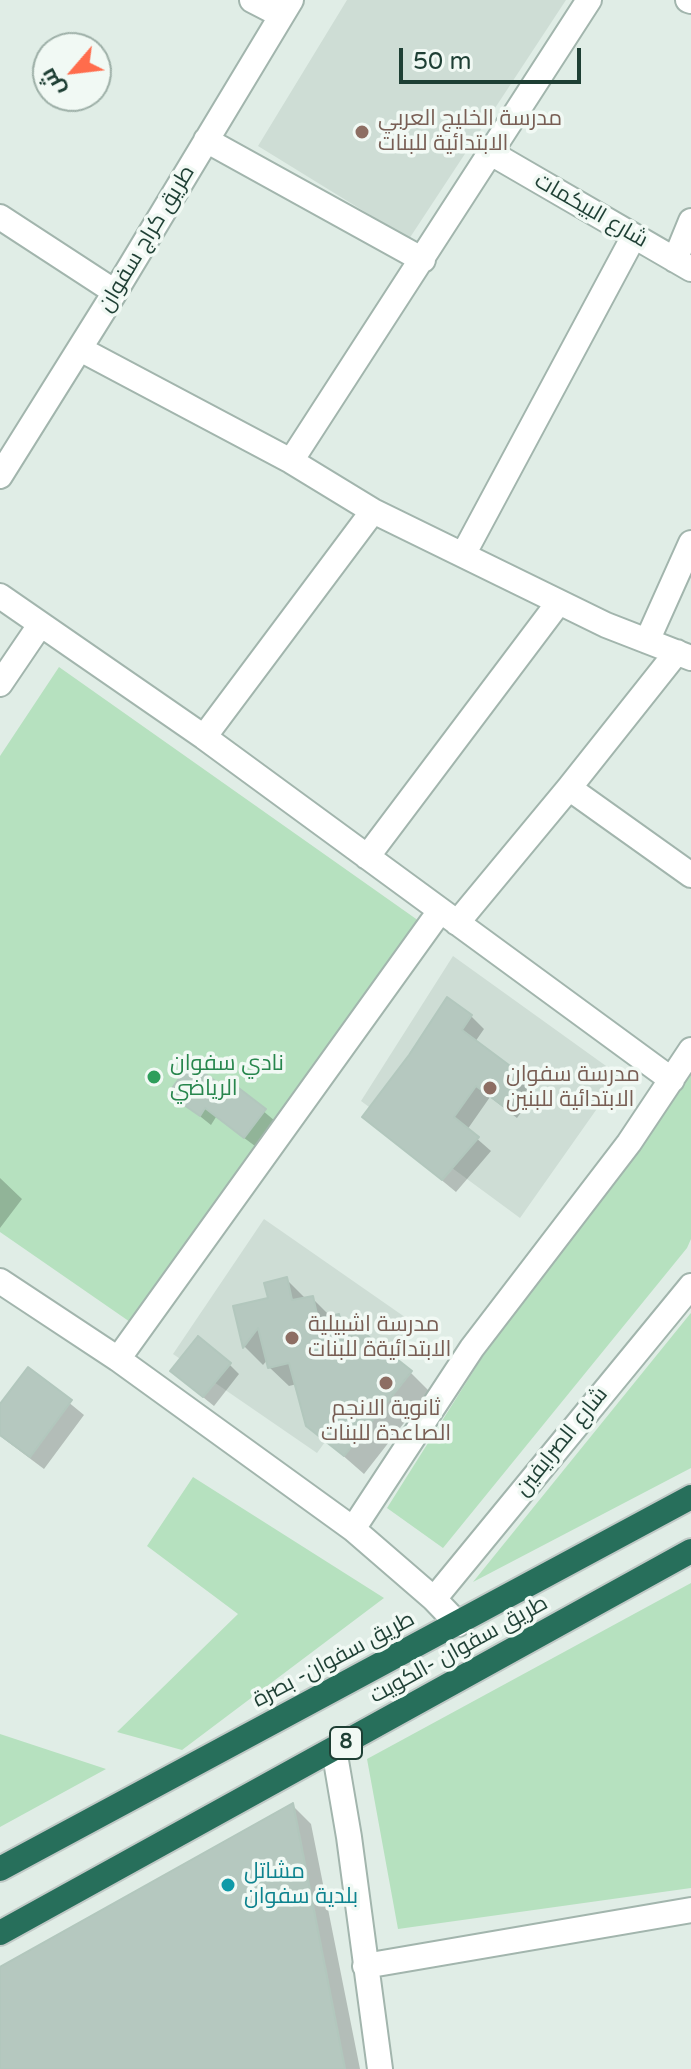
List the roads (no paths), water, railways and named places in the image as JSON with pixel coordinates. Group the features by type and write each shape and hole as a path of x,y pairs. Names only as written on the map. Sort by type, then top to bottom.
{"highway":[{"name":"طريق سفوان- بصرة","path":"0,1869 691,1497"},
{"name":"طريق سفوان -الكويت","path":"0,1933 691,1551"}],"street":[{"path":"252,0 286,7"},
{"path":"291,461 589,0"},
{"name":"طريق كراج سفوان","path":"0,476 286,7"},
{"path":"206,140 423,260"},
{"name":"شارع البيكمات","path":"491,153 683,265"},
{"path":"0,217 115,292"},
{"path":"683,265 691,221"},
{"path":"463,555 634,236"},
{"path":"80,349 291,461 373,511 606,625 684,655 569,788 448,917 118,1359"},
{"path":"204,737 373,511"},
{"path":"647,641 691,543"},
{"path":"0,596 204,737 672,1080"},
{"path":"367,857 559,602"},
{"path":"0,684 40,625"},
{"path":"569,788 691,875"},
{"path":"353,1529 472,1348 629,1143 691,1050"},
{"path":"0,1281 118,1359 353,1529 434,1599 458,1624"},
{"name":"شارع الصرايفين","path":"434,1599 691,1286"},
{"path":"334,1749 380,2069"},
{"path":"365,1966 691,1910"}],"place":[{"name":"مدرسة الخليج العربي الابتدائية للبنات","path":"362,132"},
{"name":"نادي سفوان الرياضي","path":"154,1077"},
{"name":"مدرسة سفوان الابتدائية للبنين","path":"490,1088"},
{"name":"مدرسة اشبيلية الابتدائيةة للبنات","path":"292,1338"},
{"name":"ثانوية الانجم الصاعدة للبنات","path":"386,1383"},
{"name":"مشاتل بلدية سفوان","path":"228,1885"}]}
